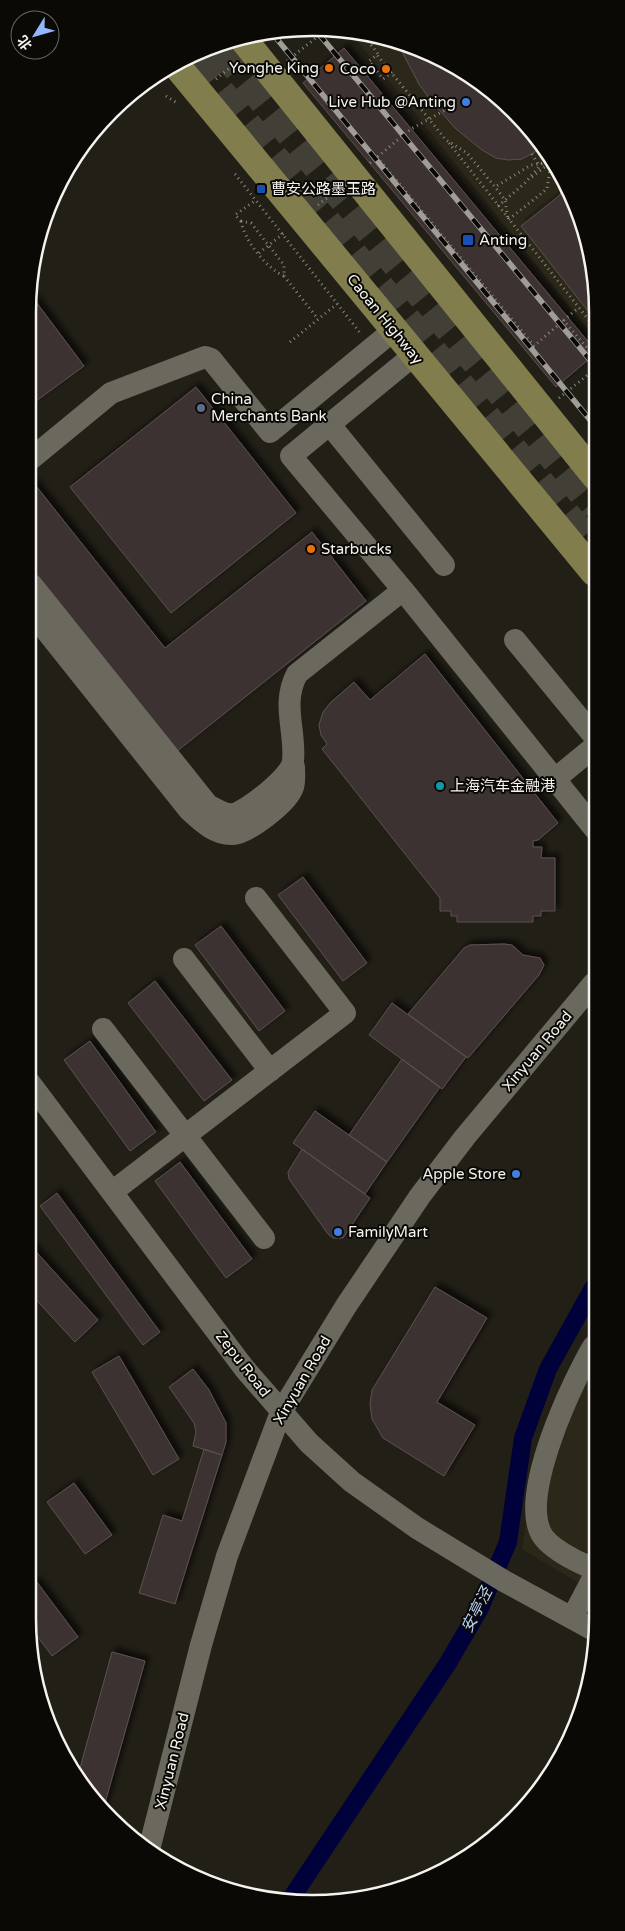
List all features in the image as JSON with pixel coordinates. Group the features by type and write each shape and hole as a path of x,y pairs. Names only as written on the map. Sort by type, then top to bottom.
{"main road":[{"path":"247,45 589,469"},
{"name":"Caoan Highway","path":"180,70 263,189 394,330 589,566"}],"street":[{"path":"36,455 111,393 205,357 211,359 270,432 394,330"},
{"path":"414,355 291,456 403,590 589,821"},
{"path":"330,425 444,565"},
{"path":"36,590 208,805 222,813 232,814 244,809 283,779 294,763"},
{"path":"36,618 183,802 202,823 217,830 233,834 248,829 277,807 294,786 294,763 288,707 291,686 297,674 403,590"},
{"path":"515,640 589,730"},
{"path":"555,779 589,752"},
{"path":"112,1192 345,1013 256,898"},
{"path":"184,959 270,1071"},
{"name":"Xinyuan Road","path":"151,1843 201,1644 227,1556 281,1412 346,1306 420,1196 465,1137 589,990"},
{"path":"103,1029 264,1238"},
{"name":"Zepu Road","path":"36,1091 244,1368 309,1443 352,1482 470,1562 589,1627"},
{"path":"589,1355 567,1396 545,1461 536,1502 536,1520 540,1534 566,1555 589,1566"},
{"path":"572,1618 589,1586"}],"path":[{"path":"370,43 589,320"},
{"path":"392,72 388,76 383,79 369,61 377,55 387,67 391,73 429,118 446,140 467,153 505,200 508,220 589,321"},
{"path":"166,96 182,107"},
{"path":"366,166 411,129 449,108"},
{"path":"532,154 539,166"},
{"path":"377,157 534,346 578,308"},
{"path":"524,184 543,161"},
{"path":"495,187 531,165 545,163"},
{"path":"498,206 546,166"},
{"path":"231,169 263,189 337,304 372,348"},
{"path":"508,220 547,189 550,171"},
{"path":"263,189 235,215 241,221 251,223 284,265 284,276"},
{"path":"241,221 242,231 259,253 276,272 284,276 318,319"},
{"path":"290,342 337,304"},
{"path":"564,320 589,350"},
{"path":"555,402 589,374"}],"shaded area":[{"path":"357,40 401,51 451,73 495,105 532,144 552,174 574,224 586,276 589,330"},
{"path":"589,1333 589,1589 522,1549 539,1440 579,1346"}],"building":[{"name":"Anting","path":"344,48 589,343 589,359 556,387 303,83"},
{"name":"Live Hub @Anting","path":"402,51 451,73 481,93 508,117 537,151 522,159 508,160 496,158 482,150 455,128 419,84"},
{"path":"561,192 579,241 586,276 589,312 521,226"},
{"path":"37,303 84,366 36,401"},
{"path":"196,387 296,513 171,613 70,487"},
{"path":"36,486 165,648 312,532 366,601 176,752 36,575"},
{"name":"上海汽车金融港","path":"425,654 558,823 538,840 533,841 533,847 542,847 541,858 555,858 555,911 541,911 541,916 533,916 533,922 457,922 457,916 451,916 451,911 440,911 440,898 322,749 327,744 321,735 319,725 323,712 330,703 354,682 370,700"},
{"path":"303,877 367,963 343,981 278,895"},
{"path":"221,926 285,1011 259,1031 195,945"},
{"path":"470,945 512,945 523,955 540,958 544,965 539,975 468,1058 408,1014 464,948"},
{"path":"155,981 232,1080 204,1101 128,1003"},
{"path":"392,1003 466,1057 442,1089 369,1035"},
{"path":"90,1041 156,1132 130,1151 64,1060"},
{"path":"402,1059 440,1087 387,1162 349,1135"},
{"path":"315,1111 387,1162 365,1194 293,1143"},
{"path":"302,1149 370,1198 343,1238 333,1238 328,1234 289,1179 288,1172"},
{"path":"180,1162 252,1259 226,1278 155,1181"},
{"path":"57,1193 160,1332 143,1345 40,1206"},
{"path":"36,1252 98,1320 75,1342 36,1300"},
{"path":"435,1287 487,1318 437,1402 475,1425 444,1476 383,1438 372,1419 370,1404 372,1390"},
{"path":"119,1356 179,1459 153,1475 92,1372"},
{"path":"193,1369 209,1390 226,1423 226,1442 222,1455 193,1446 196,1432 194,1423 169,1387"},
{"path":"204,1449 222,1455 175,1604 139,1593 163,1515 182,1521"},
{"path":"74,1483 112,1535 85,1554 47,1502"},
{"path":"36,1581 78,1637 52,1656 37,1636"},
{"path":"112,1652 145,1661 105,1801 80,1768"}],"waterway":[{"name":"安亭泾","path":"294,1894 448,1663 480,1608 508,1542 523,1438 548,1369 589,1295"}],"tunnel":[{"path":"223,51 589,502"},
{"path":"196,62 589,542"}],"railway":[{"path":"321,36 589,359"},
{"path":"277,39 589,419"}],"place":[{"name":"Yonghe King","path":"329,68"},
{"name":"Coco","path":"386,69"},
{"name":"Live Hub @Anting","path":"466,102"},
{"name":"曹安公路墨玉路","path":"261,189"},
{"name":"Anting","path":"468,240"},
{"name":"China Merchants Bank","path":"201,408"},
{"name":"Starbucks","path":"311,549"},
{"name":"上海汽车金融港","path":"440,786"},
{"name":"Apple Store","path":"516,1174"},
{"name":"FamilyMart","path":"338,1232"}]}
